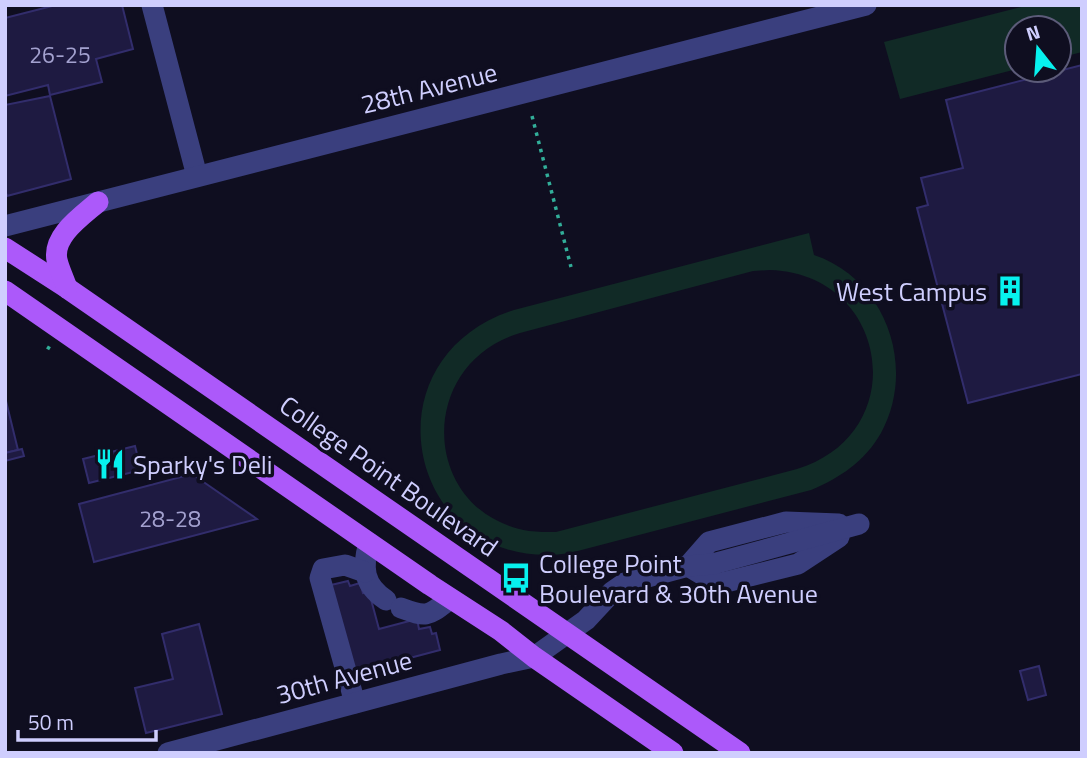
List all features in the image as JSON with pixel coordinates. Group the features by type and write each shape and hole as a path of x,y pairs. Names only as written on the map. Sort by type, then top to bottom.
{"main road":[{"path":"67,288 56,258 58,249 66,230 98,202"},
{"name":"College Point Boulevard","path":"5,248 67,288 740,753"},
{"path":"5,291 501,631 534,657 673,753"}],"street":[{"path":"152,5 197,176"},
{"name":"28th Avenue","path":"5,226 866,5"},
{"path":"534,657 586,620 612,592 625,583 688,566 716,575 795,554 859,524 786,522 766,526 709,542 688,566"},
{"path":"369,543 365,572 377,594 421,615 432,613 450,598"},
{"path":"355,704 320,578 323,569 345,565 365,572"},
{"name":"30th Avenue","path":"168,753 534,657"}],"path":[{"path":"532,116 571,267"}],"green space":[{"path":"1029,5 1082,5 1082,52 1073,54 1073,14 1003,14 1003,73 900,99 884,42"},
{"path":"809,233 814,255 839,267 860,284 876,304 888,328 895,354 896,381 891,407 881,433 867,452 842,474 811,490 570,553 515,552 472,532 441,500 424,459 421,415 435,372 465,336 514,310","holes":["770,270 810,278 841,298 862,325 872,358 871,392 859,424 834,451 797,469 556,532 529,531 493,519 467,497 451,469 444,437 448,405 462,375 486,350 520,333 753,271"]}],"building":[{"path":"56,5 122,5 133,49 96,59 102,82 50,95 48,85 5,96 5,18"},
{"name":"West Campus","path":"1082,65 1082,374 968,403 917,208 928,205 921,178 963,168 946,100 1008,84 1073,84 1073,67"},
{"path":"50,96 71,179 7,196 5,105"},
{"path":"5,401 18,450 5,453"},
{"path":"135,446 141,470 89,483 83,459"},
{"path":"22,449 24,456 5,461 5,453"},
{"path":"192,474 257,519 94,562 79,504"},
{"path":"348,581 350,586 360,583 363,593 369,592 379,629 417,619 419,629 430,627 432,634 436,633 440,650 353,673 331,585"},
{"path":"199,624 222,714 146,733 135,688 173,679 162,634"},
{"path":"1039,666 1046,695 1028,700 1020,671"}],"place":[{"name":"West Campus","path":"1010,291"},
{"name":"Sparky's Deli","path":"110,464"},
{"name":"College Point Boulevard & 30th Avenue","path":"516,578"}]}
